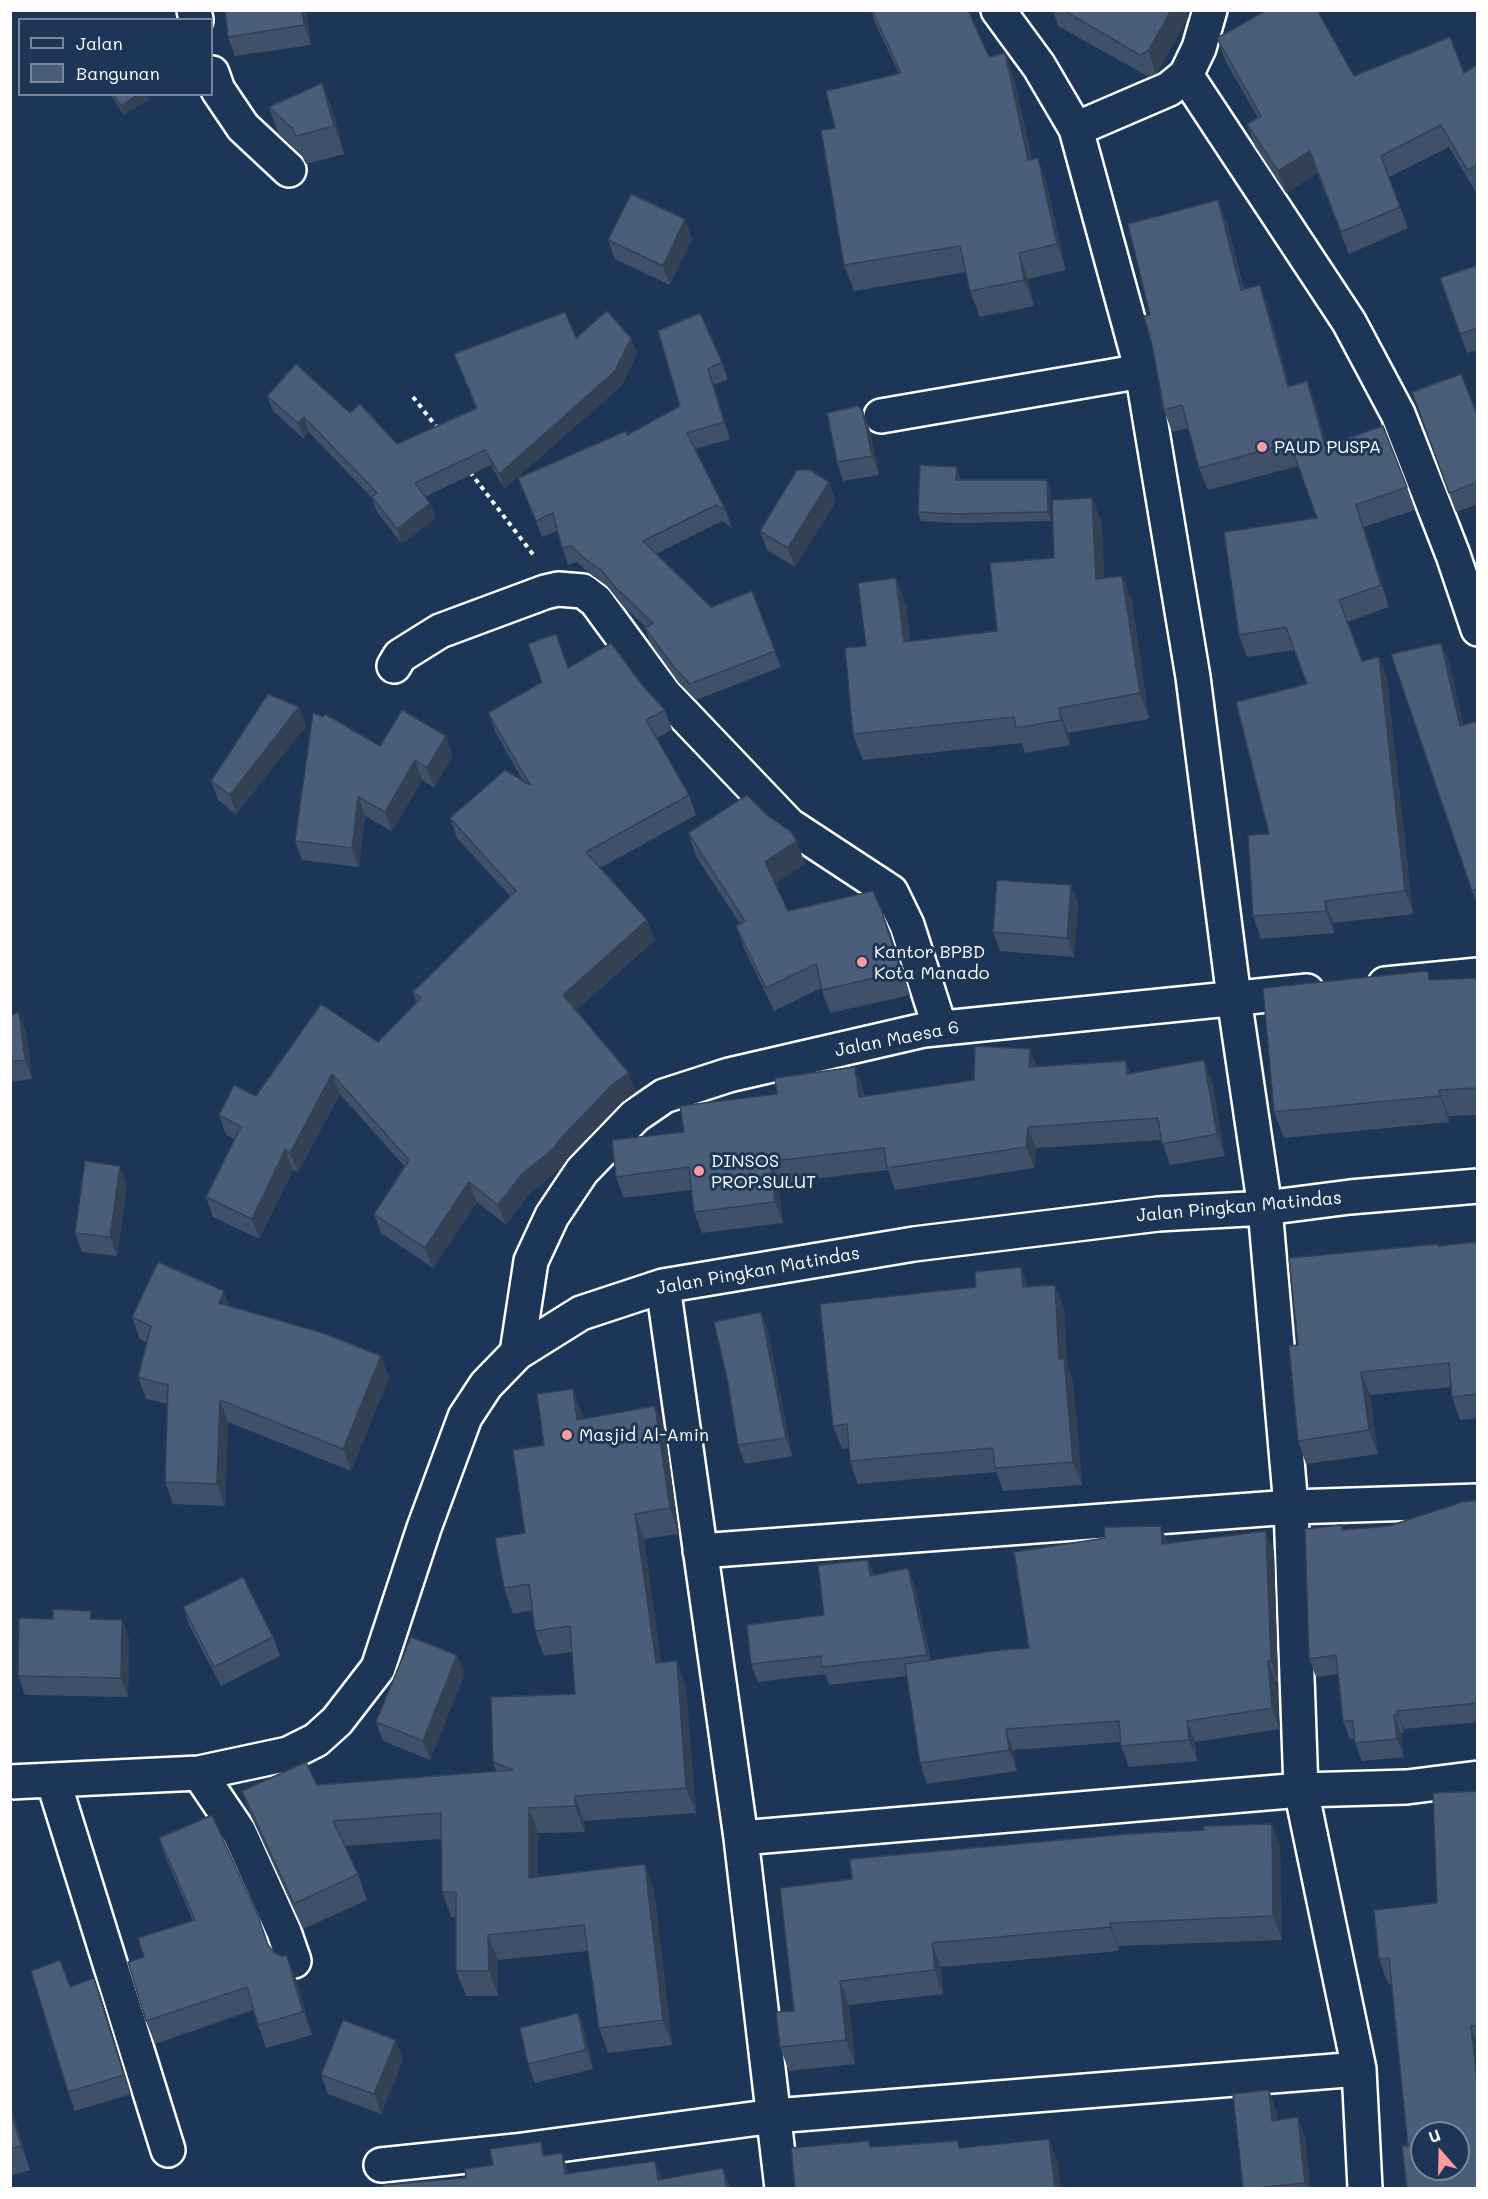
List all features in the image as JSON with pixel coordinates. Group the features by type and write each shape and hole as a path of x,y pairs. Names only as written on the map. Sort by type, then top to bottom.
{"street":[{"path":"998,10 1039,66 1076,129 1142,371 1193,677 1234,998 1265,1208 1291,1507 1301,1790 1359,2069 1365,2188"},
{"path":"1076,129 1169,89 1186,75 1199,48 1210,10"},
{"path":"1186,75 1349,322 1398,414 1453,555 1478,629"},
{"path":"213,76 218,90 243,127 289,170"},
{"path":"881,416 1142,371"},
{"path":"394,666 400,656 440,631 526,598 558,589 583,591 596,600 665,695 789,825 891,892 908,925 940,1028"},
{"name":"Jalan Maesa 6","path":"517,1353 531,1261 552,1216 582,1171 635,1116 664,1096 729,1075 940,1028 1478,975"},
{"name":"Jalan Pingkan Matindas","path":"10,1782 199,1773 288,1754 316,1740 337,1721 378,1668 424,1528 465,1417 486,1385 517,1353 581,1313 663,1286 914,1244 1158,1214 1265,1208 1350,1197 1478,1186"},
{"path":"663,1286 741,1838 782,2188"},
{"path":"700,1551 1291,1507 1478,1501"},
{"path":"199,1773 239,1832 284,1932 294,1961"},
{"path":"741,1838 1301,1790 1407,1787 1478,1778"},
{"path":"53,1780 168,2150"},
{"path":"381,2165 515,2151 774,2116 1359,2069"}],"path":[{"path":"413,396 441,433"},
{"path":"469,470 558,589"}],"building":[{"path":"225,10 302,10 304,25 228,37"},
{"path":"872,10 968,10 989,57 1005,53 1028,160 1038,158 1057,244 1019,253 1024,280 970,291 960,246 844,265 821,130 835,128 826,91 901,73"},
{"path":"1063,10 1171,10 1148,51 1140,55"},
{"path":"1267,10 1317,10 1354,76 1450,37 1464,73 1478,64 1478,165 1467,170 1441,125 1381,156 1400,207 1341,232 1310,151 1278,171 1247,124 1261,116 1217,38"},
{"path":"322,83 334,126 296,136 292,128 269,107"},
{"path":"114,96 135,96 121,106"},
{"path":"631,194 685,219 663,266 608,240"},
{"path":"1218,200 1241,290 1260,285 1288,387 1307,381 1325,446 1383,426 1407,487 1356,505 1381,585 1339,600 1362,661 1379,657 1405,891 1325,901 1326,911 1253,916 1248,835 1269,834 1236,702 1307,684 1286,627 1239,635 1224,532 1317,518 1290,443 1199,468 1182,405 1164,410 1144,316 1150,315 1128,224"},
{"path":"1478,265 1478,328 1460,334 1440,278"},
{"path":"607,311 631,338 615,371 499,474 485,450 415,483 430,503 397,529 372,497 377,493 304,417 298,423 267,396 296,364 350,413 360,404 397,444 477,408 454,354 565,312 576,338"},
{"path":"700,313 722,362 708,369 724,422 687,433 726,511 716,505 643,541 711,607 752,591 775,651 690,684 673,666 645,628 653,623 616,588 601,570 571,546 562,548 553,513 536,521 518,478 626,431 627,435 680,406 658,331"},
{"path":"1461,374 1478,417 1478,482 1449,493 1412,392"},
{"path":"858,406 863,412 872,456 837,462 827,413"},
{"path":"920,465 957,467 956,480 1047,480 1048,512 954,514 918,512"},
{"path":"797,470 810,470 829,482 788,548 760,531"},
{"path":"1092,498 1096,579 1122,576 1140,693 1059,708 1061,720 1016,728 1014,717 853,734 845,648 866,646 858,583 896,578 904,642 997,631 990,563 1054,558 1052,500"},
{"path":"556,634 568,668 611,643 643,686 665,710 646,720 689,795 586,852 647,920 563,995 629,1073 614,1083 554,1148 522,1174 498,1205 469,1182 425,1248 374,1214 409,1160 332,1074 290,1153 285,1150 252,1219 206,1197 241,1127 219,1115 234,1085 256,1096 321,1004 378,1042 421,998 413,992 516,891 450,818 505,770 530,785 488,713 542,682 528,644"},
{"path":"1441,643 1460,726 1478,721 1478,889 1472,891 1391,654"},
{"path":"268,694 299,707 230,795 211,781"},
{"path":"402,710 446,736 427,768 415,760 385,812 358,797 352,848 295,841 313,713 323,717 325,714 380,746"},
{"path":"747,795 767,815 790,831 797,841 765,862 788,911 873,891 901,972 822,990 816,964 766,988 736,926 745,921 688,833"},
{"path":"997,880 1071,885 1067,938 993,932"},
{"path":"1428,971 1429,980 1478,978 1478,1088 1439,1090 1440,1096 1274,1112 1263,988"},
{"path":"19,1013 25,1060 10,1062 10,1015"},
{"path":"975,1046 1030,1049 1029,1067 1126,1061 1127,1074 1204,1060 1217,1134 1162,1144 1158,1118 1028,1127 1026,1147 887,1168 884,1148 782,1160 770,1159 775,1202 694,1212 689,1167 616,1177 612,1140 684,1132 680,1106 777,1094 775,1078 855,1067 859,1097 974,1080"},
{"path":"85,1161 120,1166 110,1237 75,1233"},
{"path":"1478,1242 1478,1394 1452,1397 1449,1363 1361,1372 1369,1430 1298,1441 1289,1346 1298,1345 1289,1258"},
{"path":"158,1262 224,1291 219,1303 323,1333 381,1356 343,1449 220,1400 217,1484 165,1482 168,1385 138,1377 151,1326 132,1317"},
{"path":"1021,1267 1023,1287 1055,1285 1059,1359 1064,1358 1073,1462 995,1468 993,1448 850,1461 847,1424 833,1426 820,1304 976,1287 975,1272"},
{"path":"761,1312 786,1438 738,1445 728,1383 714,1322"},
{"path":"573,1389 577,1420 655,1406 670,1508 635,1514 656,1663 677,1661 686,1788 575,1796 575,1806 529,1808 529,1878 645,1864 663,2020 599,2028 584,1925 488,1935 489,1971 456,1971 456,1892 442,1892 441,1813 333,1821 358,1874 294,1904 242,1791 306,1762 317,1785 513,1770 493,1762 491,1697 575,1694 570,1626 535,1631 529,1584 504,1588 495,1538 525,1533 513,1450 544,1445 537,1394"},
{"path":"1478,1500 1478,1703 1397,1711 1398,1715 1394,1715 1397,1739 1355,1743 1353,1721 1343,1721 1336,1655 1309,1659 1305,1529 1342,1525 1342,1530 1389,1526 1462,1502"},
{"path":"1161,1526 1162,1544 1266,1531 1271,1660 1268,1661 1272,1708 1187,1721 1189,1740 1121,1746 1119,1721 1006,1729 1009,1750 920,1763 905,1664 1029,1648 1014,1552 1105,1538 1104,1527"},
{"path":"868,1560 870,1576 908,1568 927,1655 822,1667 821,1656 751,1664 747,1625 824,1615 818,1565"},
{"path":"243,1577 273,1637 214,1667 183,1607"},
{"path":"53,1609 91,1611 90,1619 122,1620 121,1678 18,1676 19,1618 53,1619"},
{"path":"411,1637 457,1655 423,1741 376,1722"},
{"path":"1478,1791 1478,2026 1471,2026 1478,2089 1478,2188 1407,2188 1402,2146 1408,2146 1389,1958 1379,1959 1374,1910 1437,1903 1433,1793"},
{"path":"212,1815 258,1916 268,1945 274,1952 287,1956 303,2012 258,2025 247,1987 146,2021 128,1962 144,1957 138,1938 195,1920 159,1838"},
{"path":"1272,1824 1273,1916 1110,1923 1110,1927 932,1943 935,1970 840,1981 846,2040 780,2047 776,2012 794,2011 780,1888 852,1879 850,1859 1128,1834 1204,1830 1204,1826"},
{"path":"60,1960 70,1987 94,1978 124,2075 68,2092 31,1971"},
{"path":"578,2013 586,2050 528,2064 520,2028"},
{"path":"343,2020 396,2040 374,2094 321,2075"},
{"path":"1269,2090 1272,2121 1298,2117 1305,2183 1243,2188 1233,2094"},
{"path":"10,2109 21,2146 10,2149"},
{"path":"1049,2139 1055,2188 795,2188 791,2148 869,2141 870,2147 958,2141 959,2148"},
{"path":"541,2142 543,2156 562,2153 565,2174 655,2161 658,2180 723,2168 727,2188 383,2188 382,2185 466,2178 465,2169 493,2165 490,2149"}],"place":[{"name":"PAUD PUSPA","path":"1262,447"},
{"name":"Kantor BPBD Kota Manado","path":"862,962"},
{"name":"DINSOS PROP.SULUT","path":"699,1171"},
{"name":"Masjid Al-Amin","path":"567,1435"}]}
